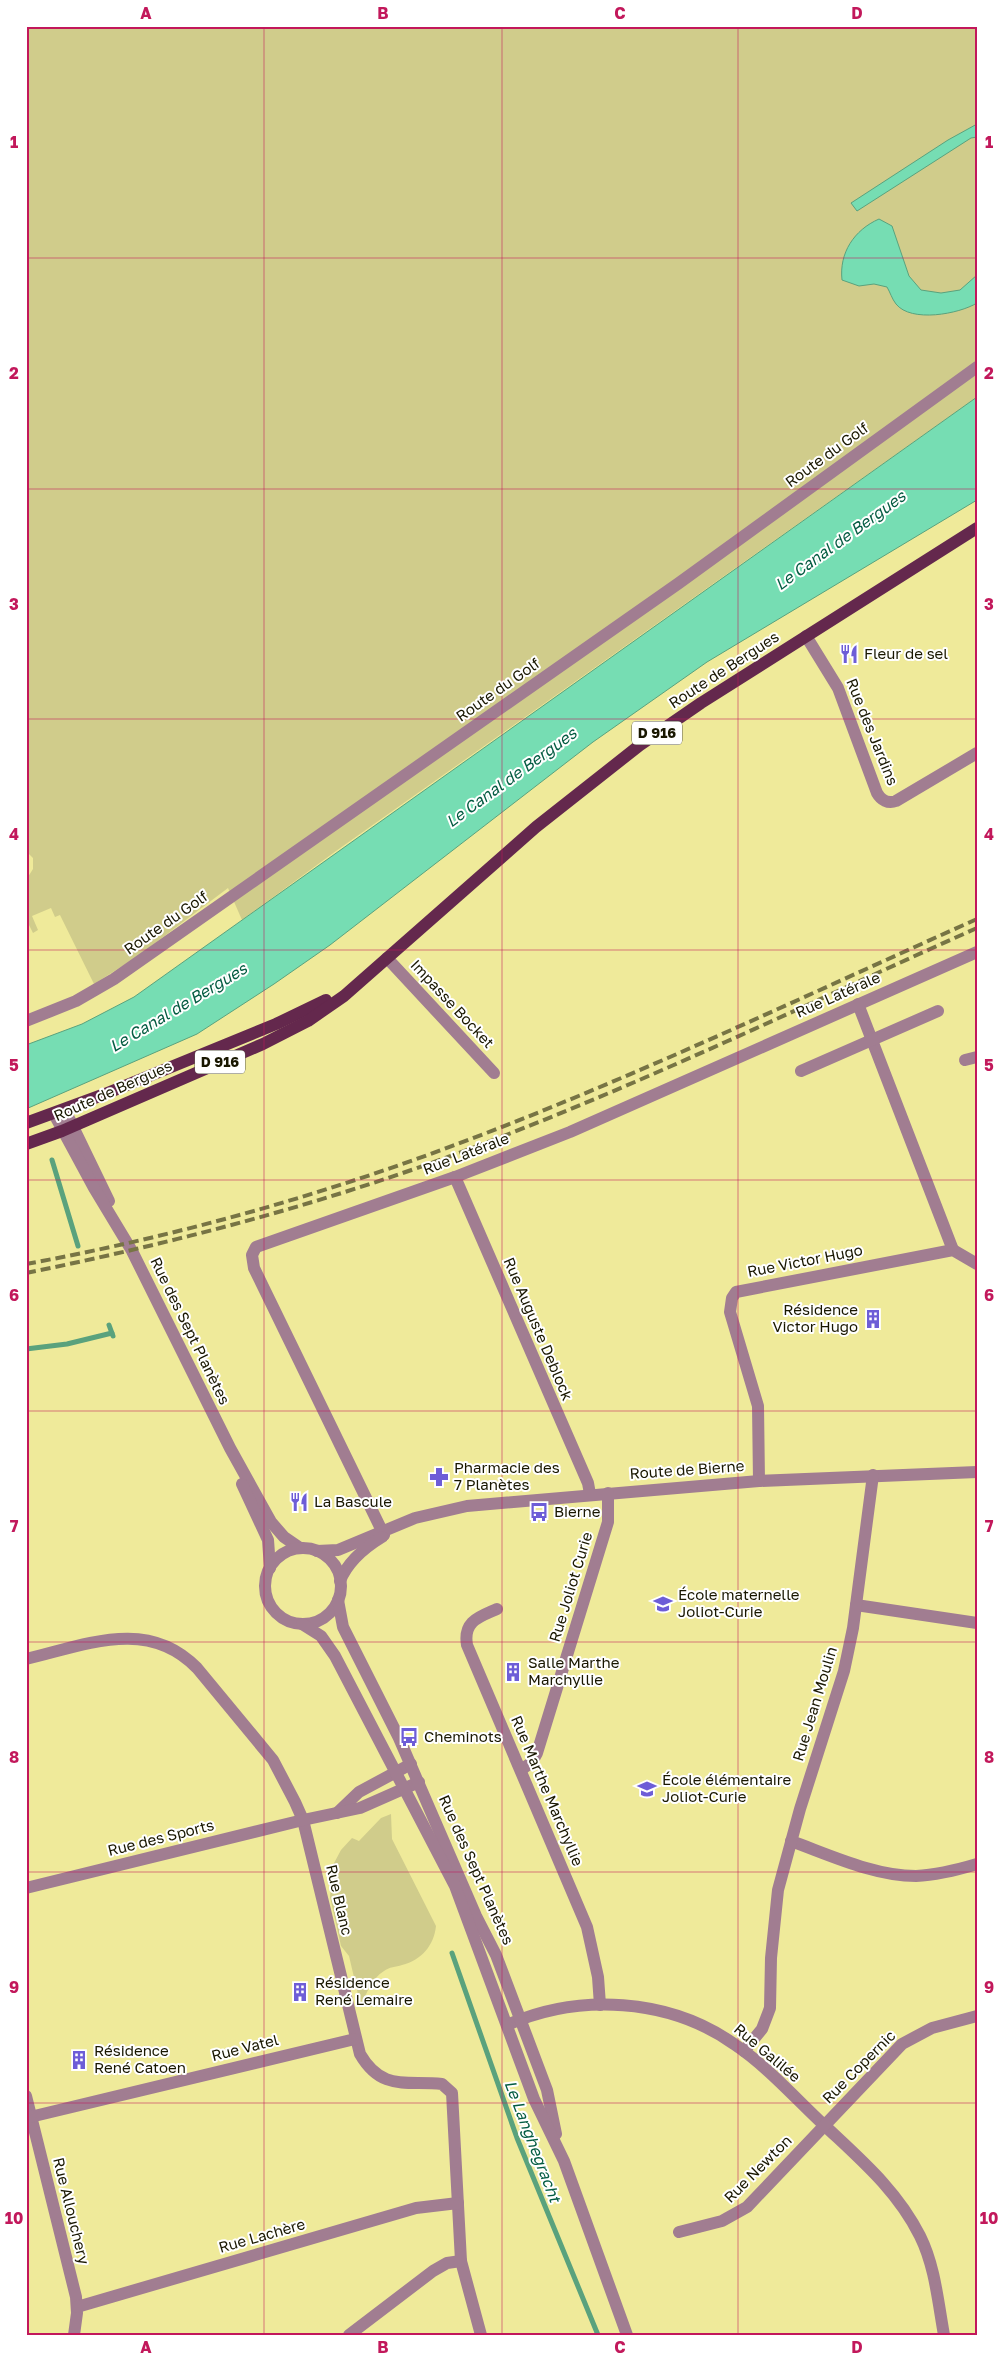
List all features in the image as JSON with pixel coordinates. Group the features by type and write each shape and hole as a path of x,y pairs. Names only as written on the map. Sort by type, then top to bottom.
{"main road":[{"name":"Route de Bergues","path":"26,1144 68,1128 288,1033 332,1005 496,860 593,780 661,730 977,528"},
{"name":"Route de Bergues","path":"26,1123 60,1112 290,1018 367,976"}],"street":[{"name":"Route du Golf","path":"26,1021 76,1000 114,979 679,582 977,367"},
{"name":"Rue des Jardins","path":"806,636 834,680 845,704 877,793 887,802 896,801 977,753"},
{"name":"Rue Latérale","path":"383,1533 254,1268 252,1255 256,1247 264,1242 344,1217 455,1177 570,1132 977,952"},
{"name":"Impasse Bocket","path":"387,958 494,1073"},
{"path":"858,1004 953,1250 977,1264"},
{"path":"801,1071 938,1011"},
{"name":"Rue des Sept Planètes","path":"60,1112 94,1188 120,1228 161,1305 230,1448 271,1522 284,1537 300,1548"},
{"name":"Rue Auguste Deblock","path":"455,1177 584,1474 590,1494"},
{"name":"Rue Victor Hugo","path":"759,1481 758,1406 730,1316 730,1303 734,1294 743,1289 953,1250"},
{"name":"Rue des Sept Planètes","path":"230,1448 245,1491 268,1540 270,1568"},
{"name":"Route de Bierne","path":"317,1551 343,1548 429,1514 467,1506 759,1481 977,1472"},
{"name":"Rue Jean Moulin","path":"744,2051 762,2029 768,2016 774,1917 782,1875 840,1686 856,1606 873,1475"},
{"name":"Rue Joliot Curie","path":"521,1770 532,1762 537,1753 608,1522 608,1493"},
{"name":"Route de Bierne","path":"340,1582 355,1557 383,1533"},
{"path":"300,1548 317,1551 333,1563 340,1582 338,1600 331,1611 312,1623 302,1624 283,1618 270,1604 265,1584 270,1568 284,1554 300,1548"},
{"name":"Rue des Sept Planètes","path":"338,1600 340,1616 346,1632 411,1764 476,1916 496,1955 547,2090 564,2161"},
{"path":"856,1606 977,1623"},
{"name":"Rue Marthe Marchyllie","path":"497,1609 472,1620 467,1629 466,1640 587,1926 597,1972 600,2005"},
{"name":"Rue des Sept Planètes","path":"302,1624 321,1636 336,1656 455,1886 534,2099 564,2161 627,2335"},
{"name":"Rue Blanc","path":"26,1659 106,1640 135,1638 152,1640 169,1647 191,1661 273,1760 289,1788 303,1820 360,2054 366,2064 386,2078 408,2084 442,2084 450,2090 454,2105 461,2260 481,2335"},
{"path":"336,1813 359,1792 411,1764"},
{"name":"Rue des Sports","path":"26,1888 367,1806 419,1782"},
{"path":"791,1841 869,1868 899,1875 938,1874 977,1864"},
{"name":"Rue Galilée","path":"507,2025 553,2009 600,2005 647,2008 680,2016 710,2030 744,2051 891,2190 914,2225 930,2260 944,2335"},
{"name":"Rue Copernic","path":"824,2125 902,2044 932,2028 977,2016"},
{"name":"Rue Vatel","path":"29,2117 355,2039"},
{"name":"Rue Allouchery","path":"26,2096 29,2117 77,2307 74,2335"},
{"name":"Rue Newton","path":"679,2232 722,2221 742,2211 824,2125"},
{"name":"Rue Lachère","path":"77,2307 416,2208 458,2203"},
{"path":"349,2335 433,2271 461,2260"}],"shaded area":[{"path":"26,26 977,26 977,397 336,851 242,920 228,888 138,956 94,984 60,915 55,917 51,908 32,916 38,930 33,933 26,919 26,880 33,869 33,858 26,851"},
{"path":"391,1814 392,1839 436,1926 435,1933 430,1945 421,1955 409,1963 388,1969 379,1974 370,1987 361,2007 349,1956 341,1946 330,1897 333,1865 341,1850 352,1838 359,1841 381,1818"}],"water":[{"path":"977,124 977,137 971,138 857,211 851,203 948,140"},
{"path":"879,219 892,226 909,276 921,290 941,293 960,290 977,275 977,303 947,313 923,315 903,310 893,300 887,287 874,284 859,286 842,280 843,261 850,244 862,229"},
{"name":"Le Canal de Bergues","path":"977,397 977,500 707,662 593,742 330,945 197,1034 26,1109 26,1045 82,1024 134,997"}],"waterway":[{"name":"Le Langhegracht","path":"52,1160 78,1246"},
{"name":"Le Langhegracht","path":"109,1325 113,1336"},
{"path":"26,1349 67,1344 112,1333"},
{"name":"Le Langhegracht","path":"452,1953 517,2138 598,2335"}],"railway":[{"path":"26,1264 79,1254 238,1216 290,1201 444,1149 646,1068 977,919"},
{"path":"26,1273 133,1250 239,1223 344,1192 448,1157 648,1076 977,928"}],"place":[{"name":"Fleur de sel","path":"849,654"},
{"name":"Résidence Victor Hugo","path":"873,1319"},
{"name":"Pharmacie des 7 Planètes","path":"439,1477"},
{"name":"La Bascule","path":"299,1502"},
{"name":"Bierne","path":"539,1512"},
{"name":"École maternelle Joliot-Curie","path":"663,1604"},
{"name":"Salle Marthe Marchyllie","path":"513,1672"},
{"name":"Cheminots","path":"409,1737"},
{"name":"École élémentaire Joliot-Curie","path":"647,1789"},
{"name":"Résidence René Lemaire","path":"300,1992"},
{"name":"Résidence René Catoen","path":"79,2060"}]}
